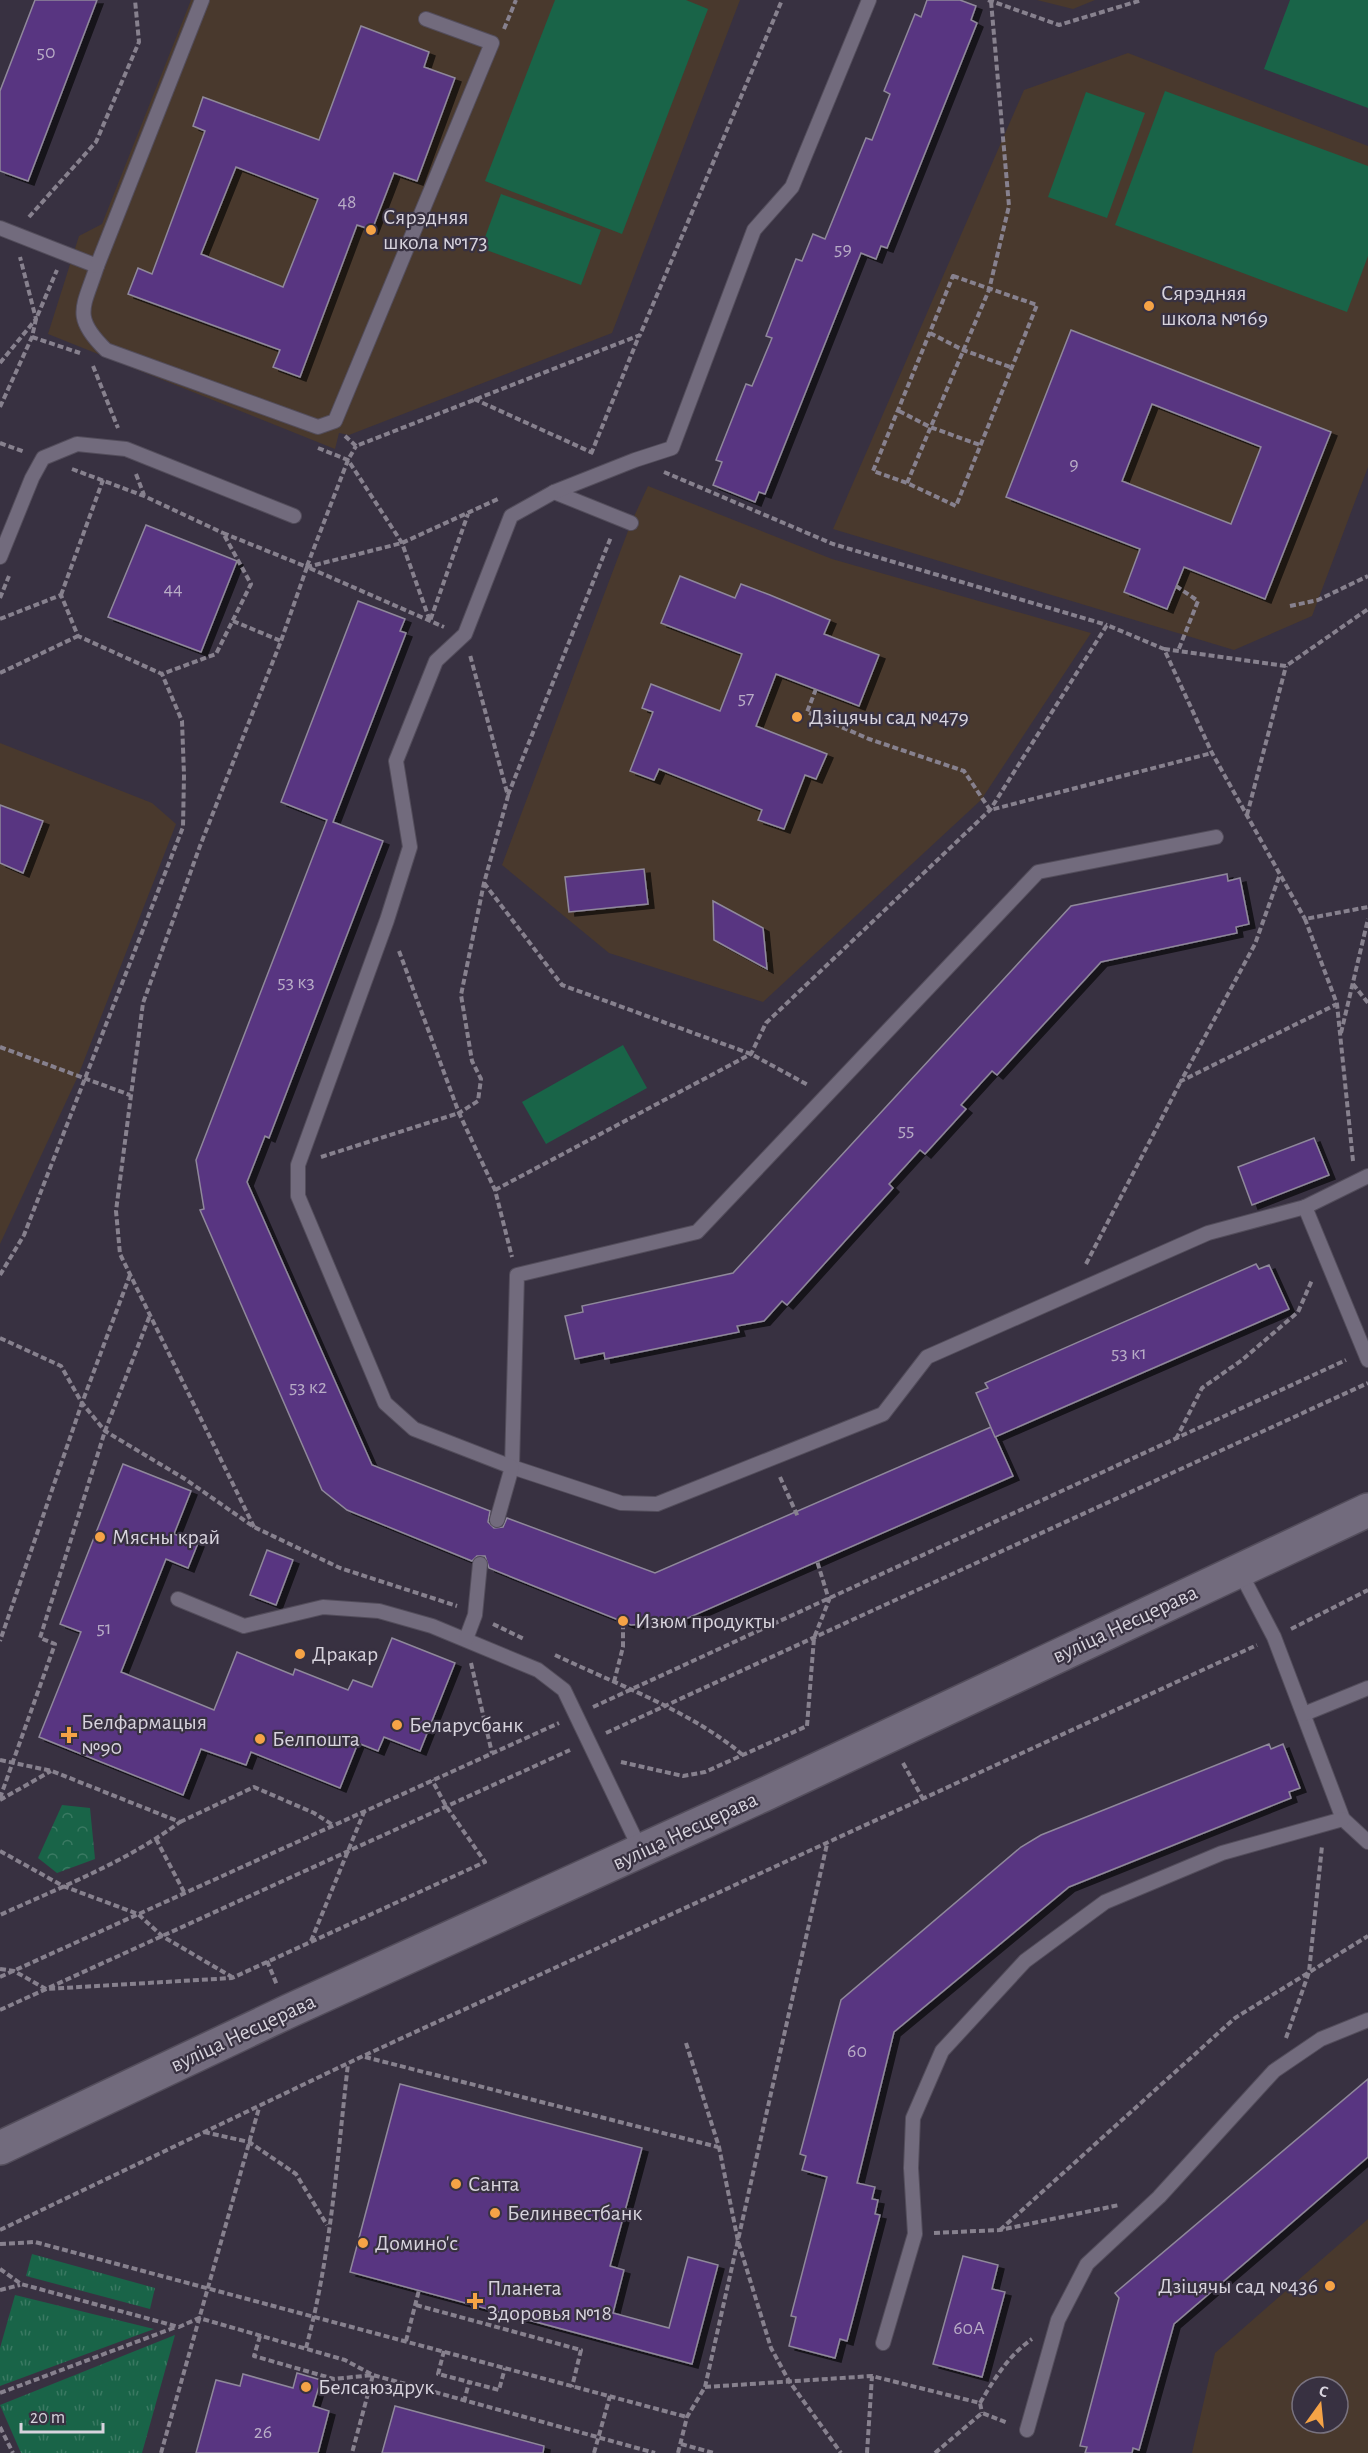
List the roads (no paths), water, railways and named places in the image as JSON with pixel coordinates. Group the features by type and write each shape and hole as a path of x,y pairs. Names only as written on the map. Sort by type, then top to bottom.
{"main road":[{"name":"вуліца Несцерава","path":"0,2148 289,2011 889,1736 1368,1510"}],"lane":[{"path":"202,0 97,266 82,314 88,332 106,350 318,427 335,421 492,43 426,19"},
{"path":"869,0 792,187 754,230 672,448 554,492 511,516 465,634 436,660 396,761 410,847 387,920 298,1165 298,1196 385,1403 414,1429 512,1467 621,1503 657,1504 883,1414 927,1357 1208,1233 1305,1207 1362,1179"},
{"path":"0,228 97,266"},
{"path":"0,556 32,478 43,458 77,444 126,449 294,516"},
{"path":"554,492 625,522"},
{"path":"497,1520 512,1467 517,1275 697,1232 1038,872 1216,837"},
{"path":"1305,1207 1367,1355"},
{"path":"466,1639 475,1615 480,1564"},
{"path":"1239,1570 1274,1637 1343,1819 1368,1842"},
{"path":"178,1599 244,1626 323,1607 379,1611 466,1639 538,1670 564,1690 641,1851"},
{"path":"1304,1714 1368,1688"},
{"path":"883,2343 915,2234 912,2168 913,2118 942,2051 1025,1961 1105,1902 1222,1853 1343,1819"},
{"path":"1027,2430 1058,2320 1087,2264 1160,2197 1274,2071 1321,2039 1368,2020"}],"place":[{"name":"Сярэдняя школа №173","path":"371,230"},
{"name":"Сярэдняя школа №169","path":"1149,306"},
{"name":"Дзіцячы сад №479","path":"797,717"},
{"name":"Мясны край","path":"100,1537"},
{"name":"Изюм продукты","path":"623,1621"},
{"name":"Дракар","path":"300,1654"},
{"name":"Беларусбанк","path":"397,1725"},
{"name":"Белфармацыя №90","path":"69,1735"},
{"name":"Белпошта","path":"260,1739"},
{"name":"Санта","path":"456,2184"},
{"name":"Белинвестбанк","path":"495,2213"},
{"name":"Домино'c","path":"363,2243"},
{"name":"Дзіцячы сад №436","path":"1330,2286"},
{"name":"Планета Здоровья №18","path":"475,2301"},
{"name":"Белсаюздрук","path":"306,2387"}]}
